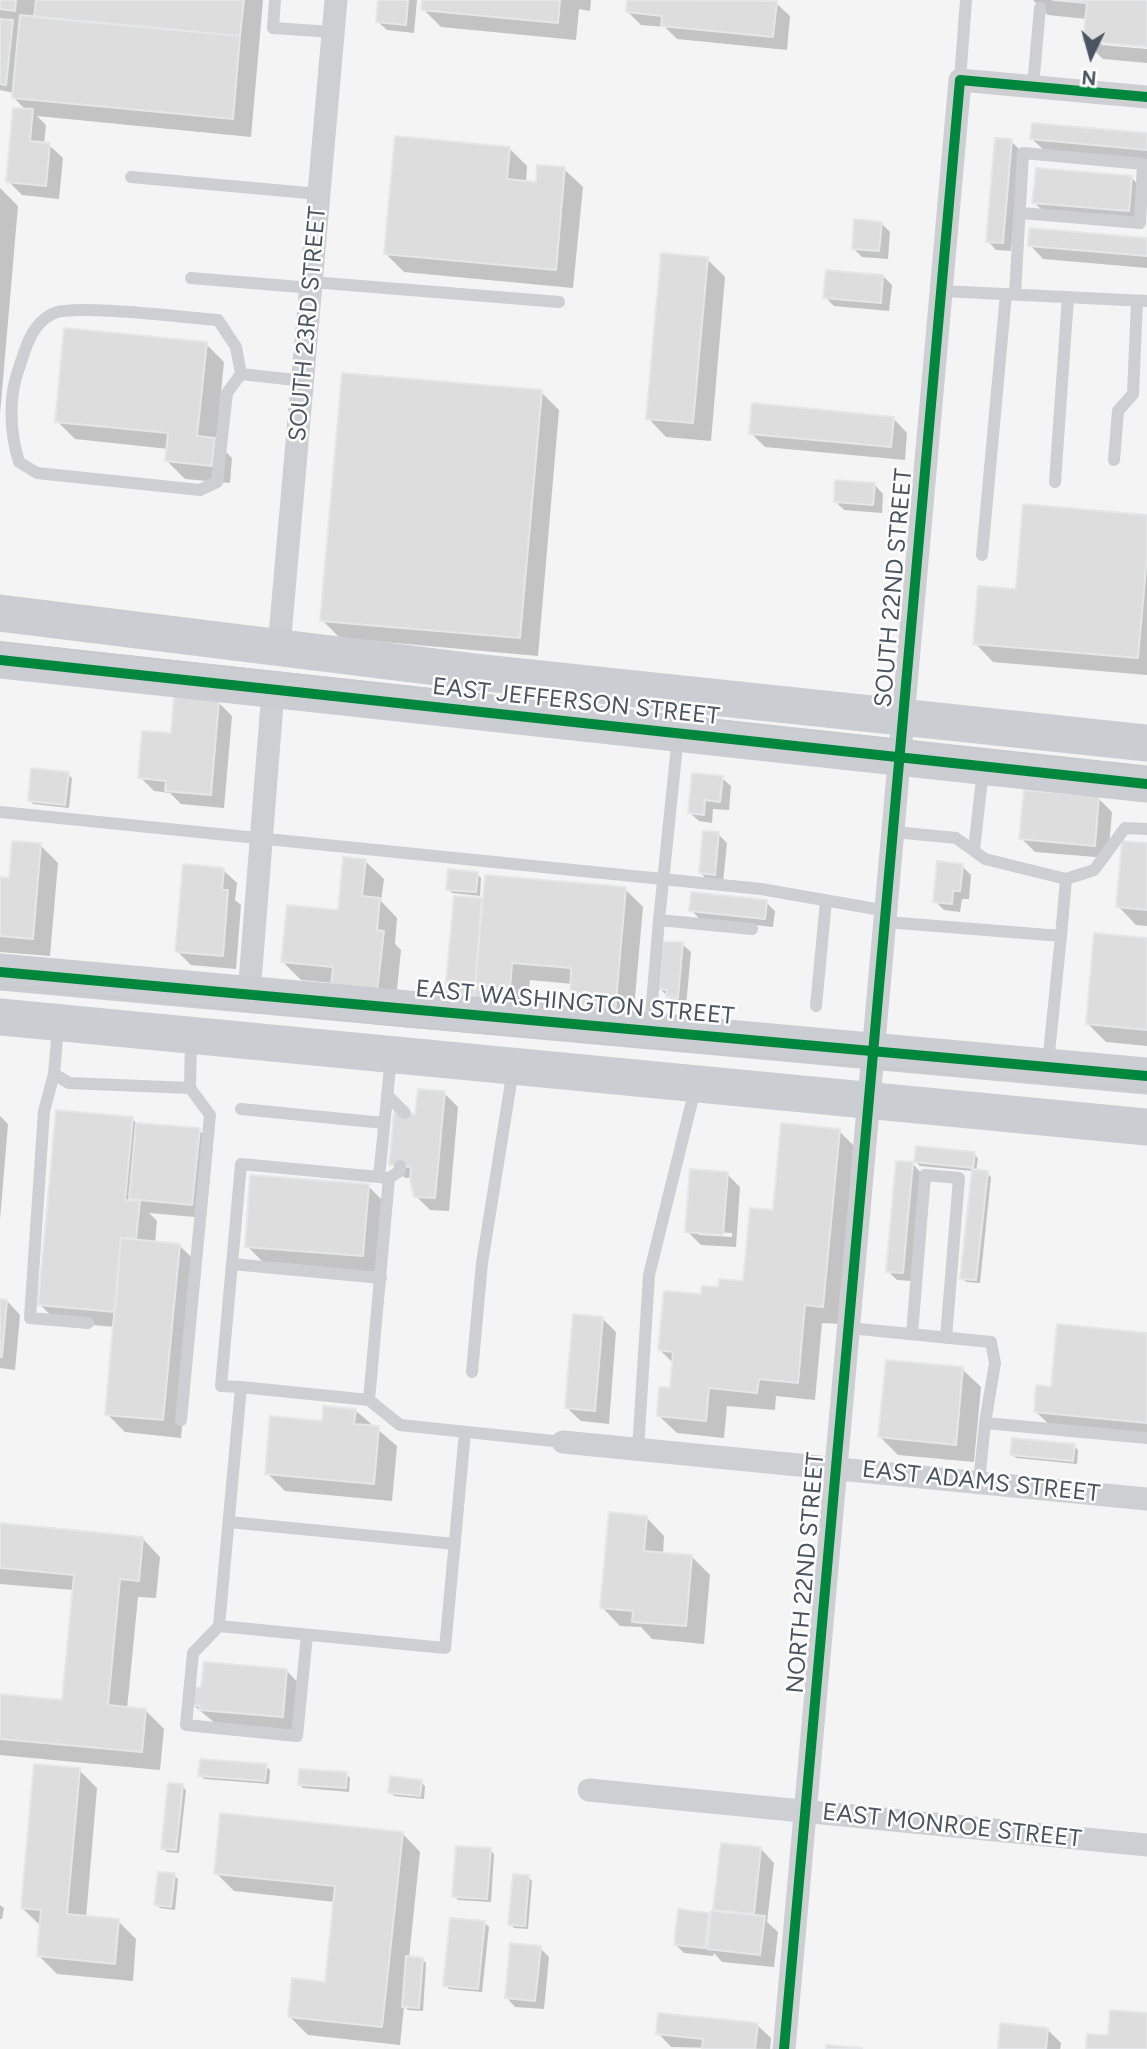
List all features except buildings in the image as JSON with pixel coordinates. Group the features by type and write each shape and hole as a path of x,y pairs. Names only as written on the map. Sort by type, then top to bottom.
{"main road":[{"name":"EAST JEFFERSON STREET","path":"0,613 279,648 1147,743"},
{"name":"EAST JEFFERSON STREET","path":"0,625 174,679"},
{"name":"EAST JEFFERSON STREET","path":"0,660 1147,784"},
{"name":"EAST WASHINGTON STREET","path":"0,972 1147,1076"},
{"name":"EAST WASHINGTON STREET","path":"304,999 401,1026 514,1066"},
{"name":"EAST WASHINGTON STREET","path":"0,1022 58,1023 191,1035 1147,1126"}],"street":[{"name":"SOUTH 23RD STREET","path":"279,648 336,0"},
{"path":"960,80 1147,97"},
{"name":"SOUTH 22ND STREET","path":"870,1101 960,80"},
{"path":"249,993 273,691"},
{"name":"NORTH 22ND STREET","path":"784,2049 870,1101"},
{"name":"EAST ADAMS STREET","path":"563,1443 1147,1499"},
{"name":"EAST MONROE STREET","path":"589,1790 1147,1844"}],"lane":[{"path":"275,0 273,28 333,32"},
{"path":"960,80 966,0"},
{"path":"1033,86 1040,8"},
{"path":"982,555 1021,213 1023,153 1143,164 1140,223 1021,213"},
{"path":"131,177 319,194"},
{"path":"191,278 559,302"},
{"path":"941,291 1142,301 1133,394 1118,411 1114,460"},
{"path":"1055,482 1068,297"},
{"path":"106,311 218,320 236,347 241,374 228,393 217,482 201,490 37,472 19,462 11,435 16,375 32,330 53,313 106,311"},
{"path":"241,374 304,381"},
{"path":"649,1031 678,734"},
{"path":"974,850 984,767"},
{"path":"0,812 761,889 825,901 887,917 1061,936"},
{"path":"894,832 956,838 985,859 1066,879 1094,870 1125,828 1147,830"},
{"path":"1048,1067 1066,879"},
{"path":"816,1006 825,901"},
{"path":"659,920 752,929"},
{"path":"58,1023 54,1074 44,1111 30,1318 88,1323"},
{"path":"181,1420 210,1115 190,1088 191,1035"},
{"path":"369,1400 380,1278 384,1123 392,1054"},
{"path":"472,1372 482,1264 514,1066"},
{"path":"54,1074 69,1083 190,1088"},
{"path":"638,1449 649,1275 696,1085"},
{"path":"387,1095 405,1113"},
{"path":"241,1109 384,1123"},
{"path":"400,1166 400,1171 384,1177 241,1164 221,1386 369,1400 400,1425 563,1443"},
{"path":"912,1334 925,1175 959,1178 946,1338"},
{"path":"232,1264 380,1278"},
{"path":"849,1328 991,1342 995,1363 979,1482"},
{"path":"241,1387 219,1626 193,1653 186,1725 297,1736 307,1635"},
{"path":"985,1423 1147,1438"},
{"path":"219,1626 445,1648 465,1432"},
{"path":"229,1522 455,1544"}],"tram line":[{"path":"0,642 1147,767"},
{"path":"0,986 401,1026 1147,1091"}],"cycle path":[{"path":"784,2049 960,80 1147,97"},
{"path":"0,660 1147,784"},
{"path":"0,972 1147,1076"}]}
